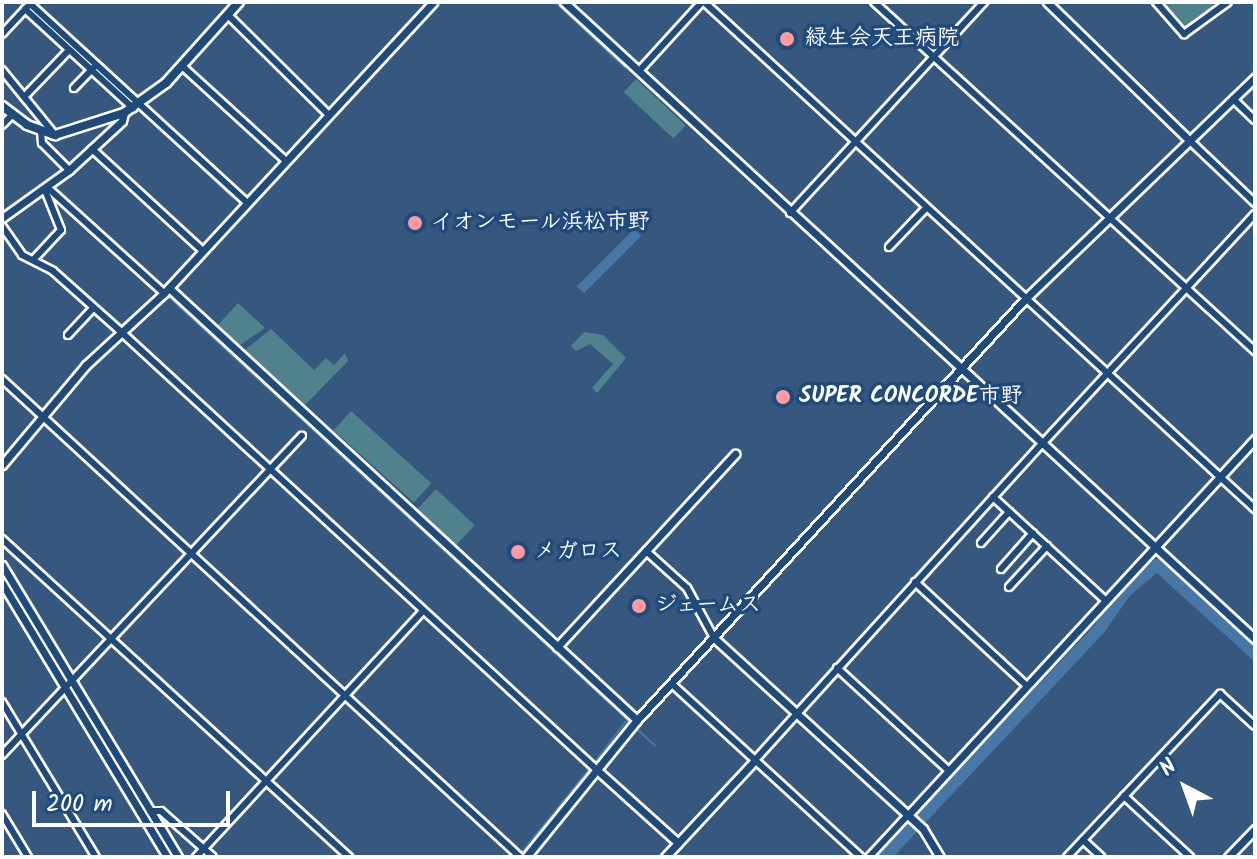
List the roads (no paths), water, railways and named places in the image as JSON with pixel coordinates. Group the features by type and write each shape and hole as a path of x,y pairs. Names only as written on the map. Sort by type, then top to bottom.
{"main road":[{"path":"2,106 41,132 55,135 132,109 182,66 239,2"}],"street":[{"path":"2,465 40,414 119,330 166,291 433,2"},
{"path":"564,2 1039,448 1255,639"},
{"path":"639,71 703,2 1255,509"},
{"path":"874,2 1255,351"},
{"path":"790,213 984,2"},
{"path":"1047,2 1255,203"},
{"path":"1156,2 1184,34 1228,2"},
{"path":"2,34 28,5"},
{"path":"28,5 69,50 94,67"},
{"path":"28,5 94,67 132,109 247,203"},
{"path":"229,16 328,114"},
{"path":"24,97 69,50"},
{"path":"182,66 286,161"},
{"path":"74,88 94,67"},
{"path":"2,70 55,135"},
{"path":"2,379 523,857 597,770 634,717 645,713 1026,298 1255,78"},
{"path":"1233,99 1255,120"},
{"path":"2,218 47,189 132,109"},
{"path":"2,125 13,114"},
{"path":"41,132 42,143 69,170"},
{"path":"92,149 203,251"},
{"path":"33,260 61,230 47,189"},
{"path":"47,189 166,291 634,717"},
{"path":"889,247 926,208"},
{"path":"665,857 1255,214"},
{"path":"2,226 22,255 33,260 119,330 678,843"},
{"path":"68,335 93,308"},
{"path":"2,755 66,691 302,436"},
{"path":"869,857 1255,439"},
{"path":"557,647 735,454"},
{"path":"993,497 1106,601"},
{"path":"981,543 1009,512"},
{"path":"1001,569 1033,533"},
{"path":"2,539 349,857"},
{"path":"1009,587 1047,546"},
{"path":"646,551 687,588 714,638 923,829 940,857"},
{"path":"2,565 178,857"},
{"path":"915,582 1027,686"},
{"path":"3,586 167,857"},
{"path":"196,857 423,611"},
{"path":"837,668 949,771"},
{"path":"672,684 861,857"},
{"path":"1067,857 1220,694 1255,726"},
{"path":"2,702 96,857"},
{"path":"1124,796 1190,857"},
{"path":"150,811 161,811 213,857"},
{"path":"2,814 28,857"},
{"path":"1228,857 1255,829"},
{"path":"1083,840 1101,857"}],"water":[{"path":"634,229 641,236 584,293 577,286"}],"waterway":[{"path":"555,2 625,68"},
{"path":"29,8 128,99"},
{"path":"143,112 233,198"},
{"path":"171,299 632,724"},
{"path":"885,857 1100,628 1125,592 1157,565 1255,654"},
{"path":"594,763 627,720"},
{"path":"636,728 655,746"},
{"path":"521,853 590,768"}],"place":[{"name":"緑生会天王病院","path":"787,39"},
{"name":"イオンモール浜松市野","path":"415,223"},
{"name":"SUPER CONCORDE市野","path":"783,397"},
{"name":"メガロス","path":"518,552"},
{"name":"ジェームス","path":"639,606"}]}
